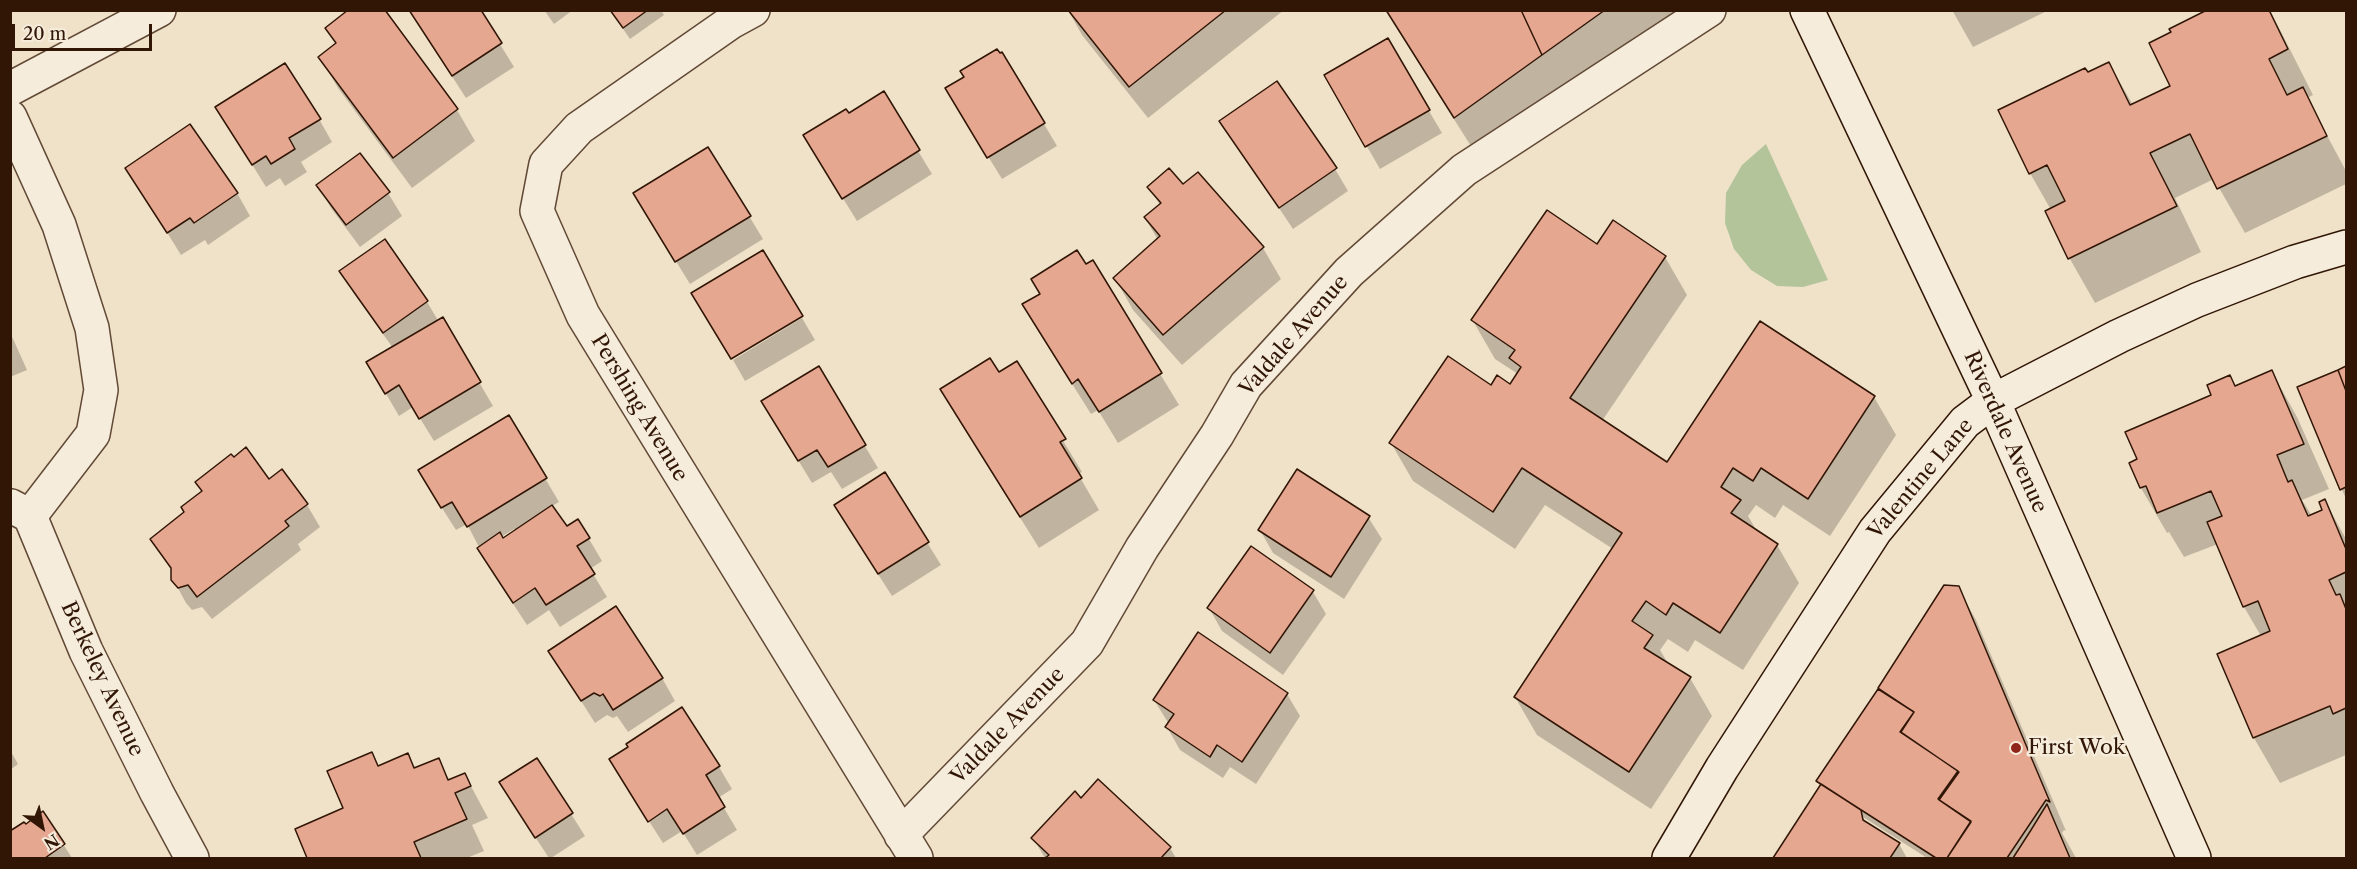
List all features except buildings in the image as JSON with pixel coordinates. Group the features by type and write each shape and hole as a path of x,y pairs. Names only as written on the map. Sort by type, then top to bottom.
{"street":[{"path":"10,89 159,10"},
{"name":"Pershing Avenue","path":"753,10 731,22 579,128 546,164 537,211 583,315 908,847"},
{"name":"Valdale Avenue","path":"908,847 1087,644 1142,548 1217,435 1246,385 1349,272 1464,171 1709,10"},
{"name":"Riverdale Avenue","path":"1807,10 1993,401 2194,858"},
{"path":"10,117 59,225 92,328 102,390 93,434 20,511"},
{"name":"Valentine Lane","path":"1669,858 1722,768 1875,531 1965,422 1993,401 2119,336 2197,300 2295,261 2346,247"},
{"name":"Berkeley Avenue","path":"20,511 86,651 192,858"}],"green space":[{"path":"1766,144 1828,280 1803,287 1777,286 1751,270 1734,249 1725,223 1726,193 1742,165"}],"place":[{"name":"First Wok","path":"2016,748"}]}
